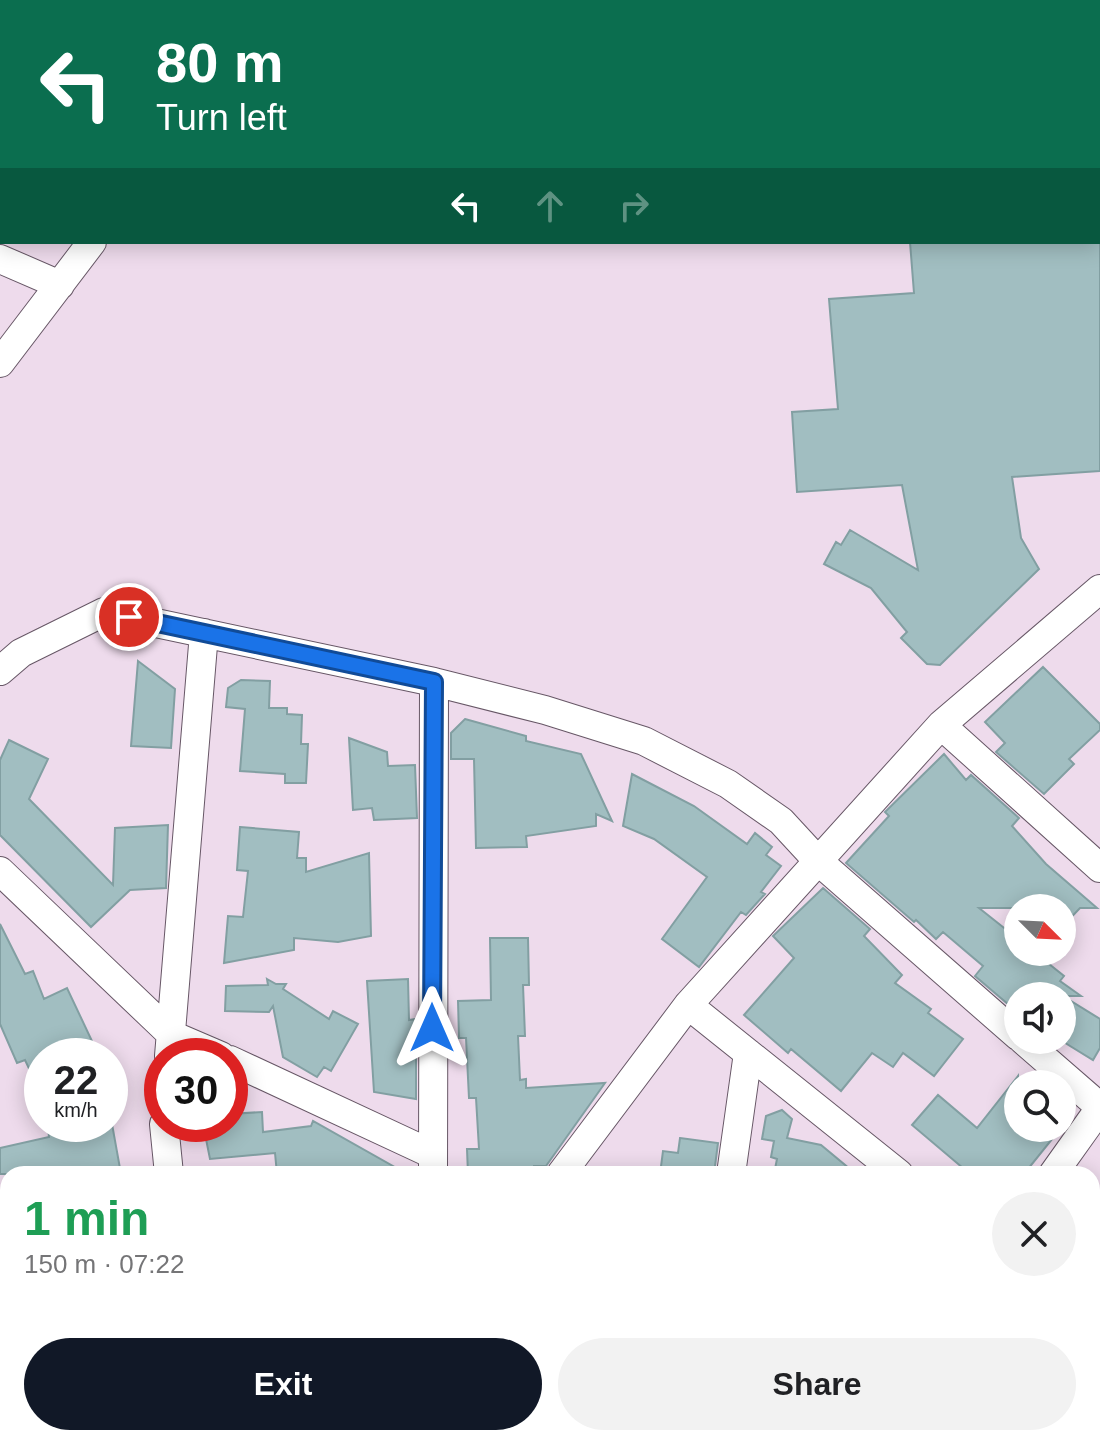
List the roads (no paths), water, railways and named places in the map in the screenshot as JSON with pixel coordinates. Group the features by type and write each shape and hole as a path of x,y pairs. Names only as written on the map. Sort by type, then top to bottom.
{"street":[{"path":"0,363 91,244"},
{"path":"0,259 60,285"},
{"path":"567,1166 688,1005 941,725 1100,589"},
{"path":"0,671 21,653 104,612 434,682 545,710 644,741 738,791 781,821 817,860 1004,1024"},
{"path":"172,1038 204,633"},
{"path":"248,1069 432,1164 434,682"},
{"path":"941,725 1098,862"},
{"path":"0,871 163,1038"},
{"path":"688,1005 889,1166"},
{"path":"732,1166 748,1053"},
{"path":"1039,1054 1100,1108 1059,1166"},
{"path":"166,1142 168,1166"}]}
